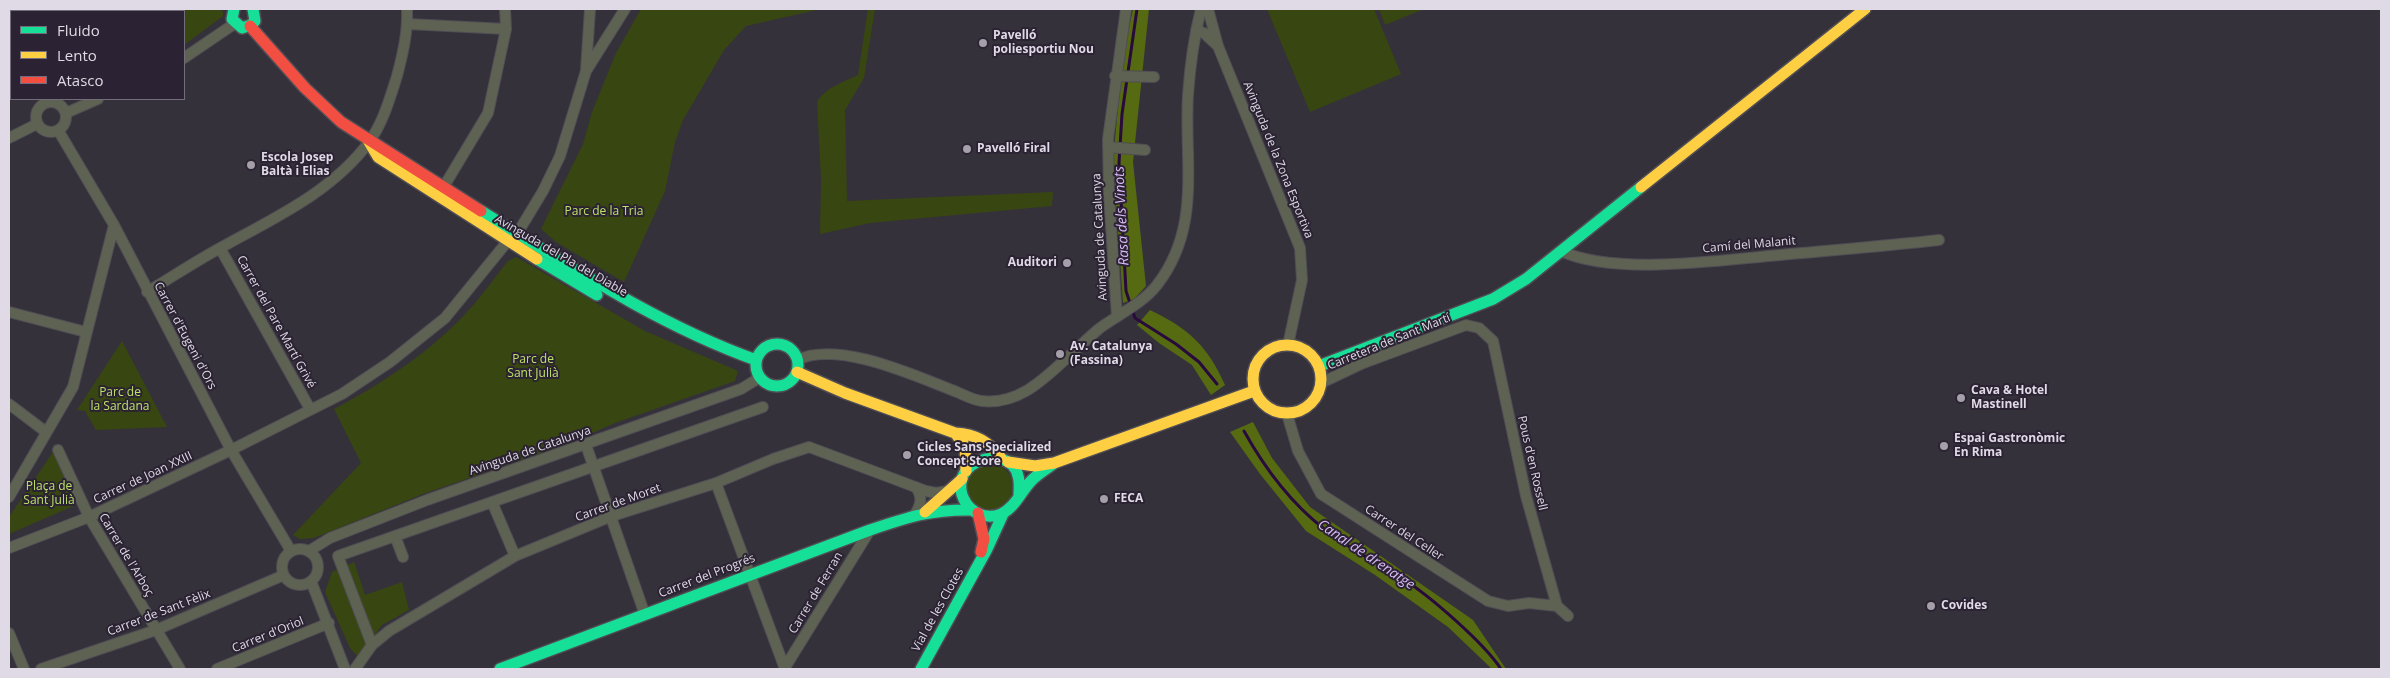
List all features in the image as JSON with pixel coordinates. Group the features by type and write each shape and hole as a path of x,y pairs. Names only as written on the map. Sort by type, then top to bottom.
{"street":[{"path":"234,9 231,16 234,24 240,28 250,26 256,16 253,9"},
{"path":"147,292 220,248 276,218 329,184 369,142 389,102 404,50 408,9"},
{"path":"443,188 488,113 506,29 505,9"},
{"path":"517,234 543,191 560,156 586,70 590,9"},
{"path":"586,70 625,9"},
{"name":"Avinguda de Catalunya","path":"797,360 809,354 841,354 886,366 980,401 1000,401 1028,392 1100,328 1117,317 1108,147 1115,76 1126,9"},
{"path":"1117,317 1143,299 1157,285 1174,259 1185,230 1188,193 1188,96 1193,45 1201,9"},
{"name":"Avinguda de la Zona Esportiva","path":"1208,9 1218,46 1300,248 1302,280 1288,345"},
{"path":"1319,366 1493,298 1526,279 1865,9"},
{"path":"185,57 234,24"},
{"path":"408,24 506,29"},
{"name":"Avinguda del Pla del Diable","path":"250,26 316,100 369,142 385,149 443,188 594,283 710,342 757,369"},
{"path":"1197,26 1214,32"},
{"path":"1197,26 1218,46"},
{"path":"1193,45 1218,46"},
{"path":"1115,76 1154,77"},
{"path":"66,113 96,100"},
{"path":"43,101 58,103 66,113 66,120 58,130 45,131 37,124 36,112 43,101"},
{"path":"9,138 37,124"},
{"name":"Carrer d'Eugeni d'Ors","path":"58,130 114,225 147,292 231,450 291,551"},
{"name":"Avinguda del Pla del Diable","path":"369,142 378,157 507,242 591,292 693,343 757,369"},
{"path":"1108,147 1145,150"},
{"path":"9,497 73,387 114,225"},
{"name":"Camí del Malanit","path":"1561,252 1575,258 1599,262 1664,264 1858,249 1939,240"},
{"name":"Carrer de Joan XXIII","path":"9,548 89,517 231,450 342,394 390,362 445,318 507,242"},
{"name":"Carrer del Pare Martí Grivé","path":"220,248 310,409"},
{"path":"9,312 86,332"},
{"name":"Carretera de Sant Martí","path":"1322,382 1361,364 1466,325"},
{"name":"Pous d'en Rossell","path":"1466,325 1479,328 1493,341 1526,496 1558,606 1568,616"},
{"path":"776,344 790,348 797,360 797,372 789,383 776,386 764,382 757,369 764,348 776,344"},
{"path":"1298,346 1312,355 1319,366 1322,382 1319,392 1311,404 1300,412 1287,414 1273,412 1261,403 1254,391 1252,375 1256,364 1262,355 1275,347 1298,346"},
{"name":"Avinguda de Catalunya","path":"309,551 330,538 418,503 741,389 757,369"},
{"path":"797,372 955,433 965,433 990,442 1019,476 1019,495"},
{"path":"964,475 977,460 985,457 1034,466 1054,464 1227,399 1254,391"},
{"path":"9,404 46,432"},
{"path":"372,645 338,556 763,407"},
{"name":"Carrer del Celler","path":"1287,414 1298,451 1321,494 1388,539 1488,601 1508,606 1529,603 1558,606"},
{"path":"955,433 967,448 963,496 975,512 986,516 1003,514 1016,503 1019,495 1031,481 1054,464"},
{"path":"586,444 646,614"},
{"name":"Carrer de Moret","path":"355,669 372,645 389,631 515,556 612,516 716,483 773,459 808,447 916,487 936,493 951,490"},
{"name":"Carrer de l'Arboç","path":"58,450 89,517 180,669"},
{"name":"Carrer del Progrés","path":"925,512 951,490 964,475"},
{"path":"716,483 785,669"},
{"path":"914,516 920,506 921,495 916,487"},
{"path":"492,502 515,556"},
{"name":"Carrer del Progrés","path":"500,669 870,530 925,512 945,509 975,512"},
{"name":"Vial de les Clotes","path":"975,512 984,539 979,564"},
{"name":"Vial de les Clotes","path":"921,669 979,564 1003,514"},
{"name":"Carrer de Ferran","path":"785,669 870,530"},
{"path":"395,536 403,557"},
{"path":"297,549 309,551 316,556 319,564 318,572 312,581 300,585 294,584 284,575 282,565 291,551 297,549"},
{"name":"Carrer de Sant Fèlix","path":"41,669 156,630 284,575"},
{"path":"312,581 345,669"},
{"name":"Carrer d'Oriol","path":"217,669 329,623"},
{"path":"9,633 24,669"}],"green space":[{"path":"220,9 223,12 223,16 185,44 185,10 101,10"},
{"name":"Parc de la Tria","path":"641,9 821,9 746,26 724,50 683,120 675,142 665,191 624,282 556,242 541,229 583,144 592,112 616,53"},
{"path":"868,9 875,9 864,78 845,110 847,201 1053,192 1052,206 870,223 820,234 821,180 817,101 831,88 858,75"},
{"path":"1133,9 1149,9 1133,162 1146,286 1134,299 1123,303 1113,160 1123,55"},
{"path":"1267,9 1374,9 1401,74 1310,112"},
{"path":"1379,9 1424,9 1385,25"},
{"name":"Parc de Sant Julià","path":"516,257 645,331 738,371 735,381 615,423 567,444 423,494 314,538 300,539 293,535 361,463 334,409 387,378 437,341 472,306 508,261"},
{"path":"1150,310 1176,324 1204,349 1225,385 1211,395 1192,365 1159,343 1137,325"},
{"name":"Parc de la Sardana","path":"122,341 167,427 96,430 85,411 77,410"},
{"path":"1253,422 1272,458 1310,507 1473,620 1506,669 1492,669 1448,627 1375,575 1306,531 1260,474 1230,432"},
{"name":"Plaça de Sant Julià","path":"53,452 76,505 9,534 9,517"},
{"path":"985,464 995,464 1009,474 1013,487 1009,500 1003,506 995,510 985,510 971,500 967,492 967,482 977,468"},
{"path":"354,562 365,595 402,582 409,610 382,625 358,657 350,648 325,592 332,572"}],"waterway":[{"name":"Rasa dels Vinots","path":"1137,9 1122,114 1119,163 1126,291 1135,318 1176,344 1199,362 1217,384"},
{"name":"Canal de drenatge","path":"1244,431 1260,458 1279,483 1311,518 1342,542 1403,579 1427,597 1470,634 1501,669"}],"traffic: fast":[{"path":"234,9 232,19 242,28 251,25 255,21 253,9"},
{"path":"1319,366 1493,299 1526,279 1641,187"},
{"path":"481,211 614,293 649,312 719,346 756,360"},
{"path":"537,259 597,295"},
{"path":"781,344 789,347 795,353 798,365 795,377 789,383 773,386 765,383 759,377 756,361 759,353 765,347 781,344"},
{"path":"1019,495 1019,481 1016,470 1007,461 1002,459 996,458 977,462 967,470 962,479 961,489 964,499 970,508 979,514 989,516 1001,514 1010,508 1028,484 1053,464"},
{"path":"500,669 884,525 932,512 973,510"},
{"path":"921,669 987,549 1003,514"}],"traffic: slow":[{"path":"1641,187 1865,9"},
{"path":"369,142 378,157 537,259"},
{"path":"1280,345 1294,345 1306,350 1316,360 1321,372 1321,379 1321,386 1316,398 1306,408 1294,413 1280,413 1268,408 1258,398 1253,386 1253,372 1258,360 1268,350 1280,345"},
{"path":"797,372 845,393 955,433 965,446 966,471"},
{"path":"1008,462 1035,466 1054,463 1254,391"},
{"path":"955,433 976,437 992,447 1001,458"},
{"path":"925,512 962,479"}],"traffic: jam":[{"path":"250,26 305,88 341,122 481,211"},
{"path":"978,513 984,539 981,552"}],"place":[{"name":"Pavelló poliesportiu Nou","path":"983,43"},
{"name":"Pavelló Firal","path":"967,149"},
{"name":"Escola Josep Baltà i Elias","path":"251,165"},
{"name":"Auditori","path":"1067,263"},
{"name":"Av. Catalunya (Fassina)","path":"1060,354"},
{"name":"Cava & Hotel Mastinell","path":"1961,398"},
{"name":"Espai Gastronòmic En Rima","path":"1944,446"},
{"name":"Cicles Sans Specialized Concept Store","path":"907,455"},
{"name":"FECA","path":"1104,499"},
{"name":"Covides","path":"1931,606"}]}
